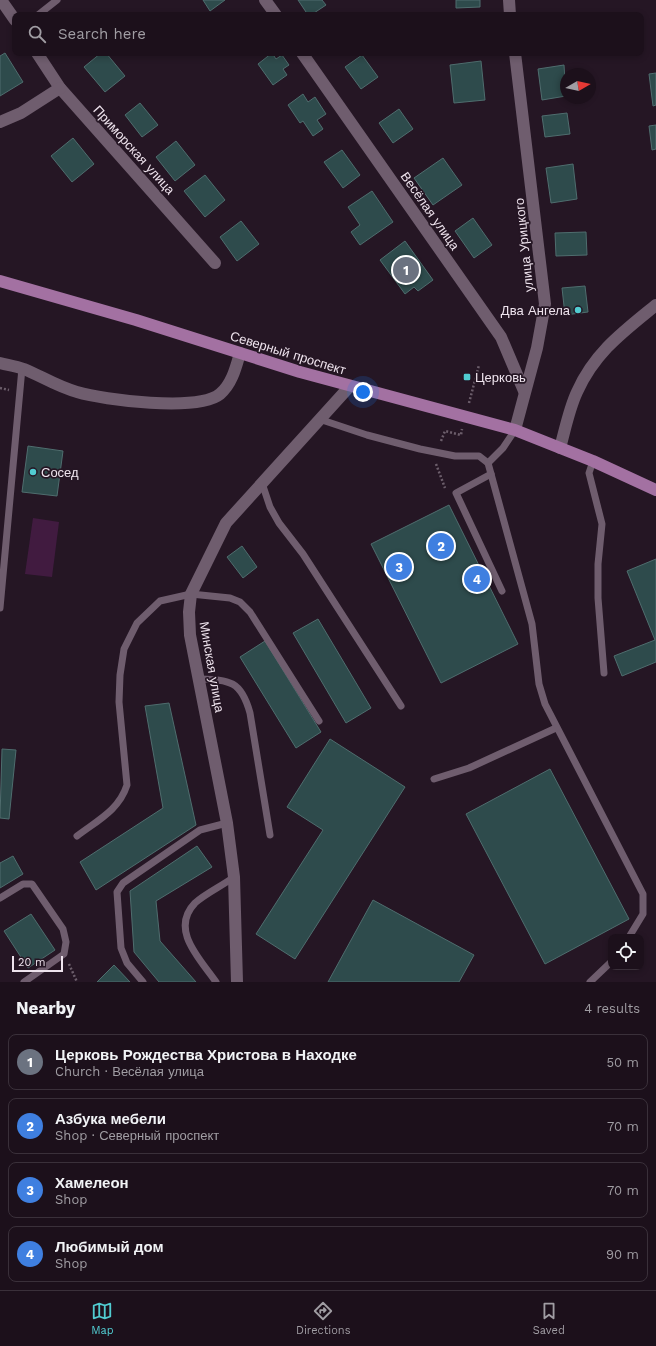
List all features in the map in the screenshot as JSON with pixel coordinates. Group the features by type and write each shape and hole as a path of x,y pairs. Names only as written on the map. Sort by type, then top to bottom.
{"main road":[{"name":"Северный проспект","path":"0,282 136,320 350,386 515,430 593,461 656,490"}],"street":[{"path":"1,0 12,16"},
{"path":"265,0 274,12"},
{"path":"509,0 510,12"},
{"name":"Приморская улица","path":"39,56 60,88 215,263"},
{"name":"Весёлая улица","path":"304,56 501,336 524,391"},
{"name":"улица Урицкого","path":"515,56 545,304 537,348 524,391 515,430"},
{"path":"0,122 21,113 60,88"},
{"path":"560,448 576,393 590,367 609,344 656,305"},
{"path":"0,363 22,368 76,392 127,400 189,403 207,400 220,394 233,375 240,353"},
{"name":"Минская улица","path":"237,982 234,877 227,823 190,635 189,612 191,594 226,523 350,386"}],"lane":[{"path":"42,12 57,0"},
{"path":"0,608 22,368"},
{"path":"319,419 367,435 420,449 455,456 479,456 488,463 532,624 539,684 544,704 643,894 643,914 632,934"},
{"path":"488,463 503,448 515,430"},
{"path":"593,461 589,473 602,524 598,578 604,673"},
{"path":"491,474 456,493 502,591"},
{"path":"262,483 270,507 279,523 303,554 401,706"},
{"path":"77,836 117,806 123,797 127,785 119,702 120,675 124,649 137,623 160,601 191,594 230,598 240,602 250,612 319,721"},
{"path":"199,678 224,680 241,690 246,698 250,713 270,835"},
{"path":"434,779 469,768 556,728"},
{"path":"143,982 127,963 121,948 117,892 123,883 200,830 227,823"},
{"path":"216,982 188,943 185,929 186,918 195,904 234,877"},
{"path":"0,898 23,884 32,884 63,929 66,942 64,954 24,982"},
{"path":"590,982 608,965"}],"path":[{"path":"64,954 77,982"}],"shaded area":[{"path":"33,518 59,522 52,577 25,574"}],"building":[{"path":"203,0 225,0 210,11"},
{"path":"298,0 322,0 326,5 316,12 306,12"},
{"path":"456,0 480,0 480,7 456,8"},
{"path":"5,53 23,82 0,96 0,56"},
{"path":"97,56 108,56 125,76 105,92 84,67"},
{"path":"268,56 274,56 276,59 283,56 289,65 283,69 287,75 273,85 258,64"},
{"path":"363,56 378,77 361,89 345,67"},
{"path":"481,61 485,100 454,103 450,65"},
{"path":"564,65 564,68 560,68 560,97 542,100 538,69"},
{"path":"656,73 656,105 653,106 649,74"},
{"path":"303,94 308,102 315,97 326,114 317,120 323,129 313,136 303,121 300,123 288,105"},
{"path":"140,103 158,125 142,137 125,115"},
{"path":"399,109 413,129 393,143 379,123"},
{"path":"567,113 570,134 545,137 542,116"},
{"path":"656,125 656,149 652,150 649,126"},
{"path":"73,138 94,164 72,182 51,156"},
{"path":"176,141 195,165 175,181 156,157"},
{"path":"342,150 360,175 343,188 324,162"},
{"path":"443,158 462,185 433,205 414,178"},
{"path":"573,164 577,199 551,203 546,168"},
{"path":"205,175 225,200 205,217 184,191"},
{"path":"372,191 393,222 360,245 351,232 360,225 348,207"},
{"path":"473,218 492,245 474,258 455,231"},
{"path":"241,221 259,244 237,261 220,237"},
{"path":"586,232 587,255 556,256 555,233"},
{"path":"405,241 433,280 418,291 414,287 405,294 380,260"},
{"path":"585,286 588,312 565,315 562,288"},
{"path":"28,446 63,451 57,496 22,492"},
{"path":"449,505 518,644 441,683 371,544"},
{"path":"242,546 257,567 243,578 227,557"},
{"path":"656,559 656,662 622,676 614,656 655,640 627,571"},
{"path":"318,619 371,708 346,723 293,633"},
{"path":"265,641 321,732 296,748 240,657"},
{"path":"169,703 196,825 96,890 80,862 163,808 145,706"},
{"path":"330,739 405,787 295,959 256,934 323,830 287,807"},
{"path":"2,749 16,750 9,819 0,818"},
{"path":"550,769 629,919 545,964 466,814"},
{"path":"197,846 212,867 156,901 160,941 196,982 159,982 134,952 130,891"},
{"path":"13,856 23,874 0,888 0,863"},
{"path":"373,900 474,955 459,982 328,982"},
{"path":"31,914 55,950 28,968 4,931"},
{"path":"114,965 130,982 97,982"}],"place":[{"name":"Церковь Рождества Христова в Находке","path":"406,270"},
{"name":"Два Ангела","path":"578,310"},
{"name":"Церковь","path":"467,377"},
{"name":"Сосед","path":"33,472"},
{"name":"Азбука мебели","path":"441,546"},
{"name":"Хамелеон","path":"399,567"},
{"name":"Любимый дом","path":"477,579"}]}
